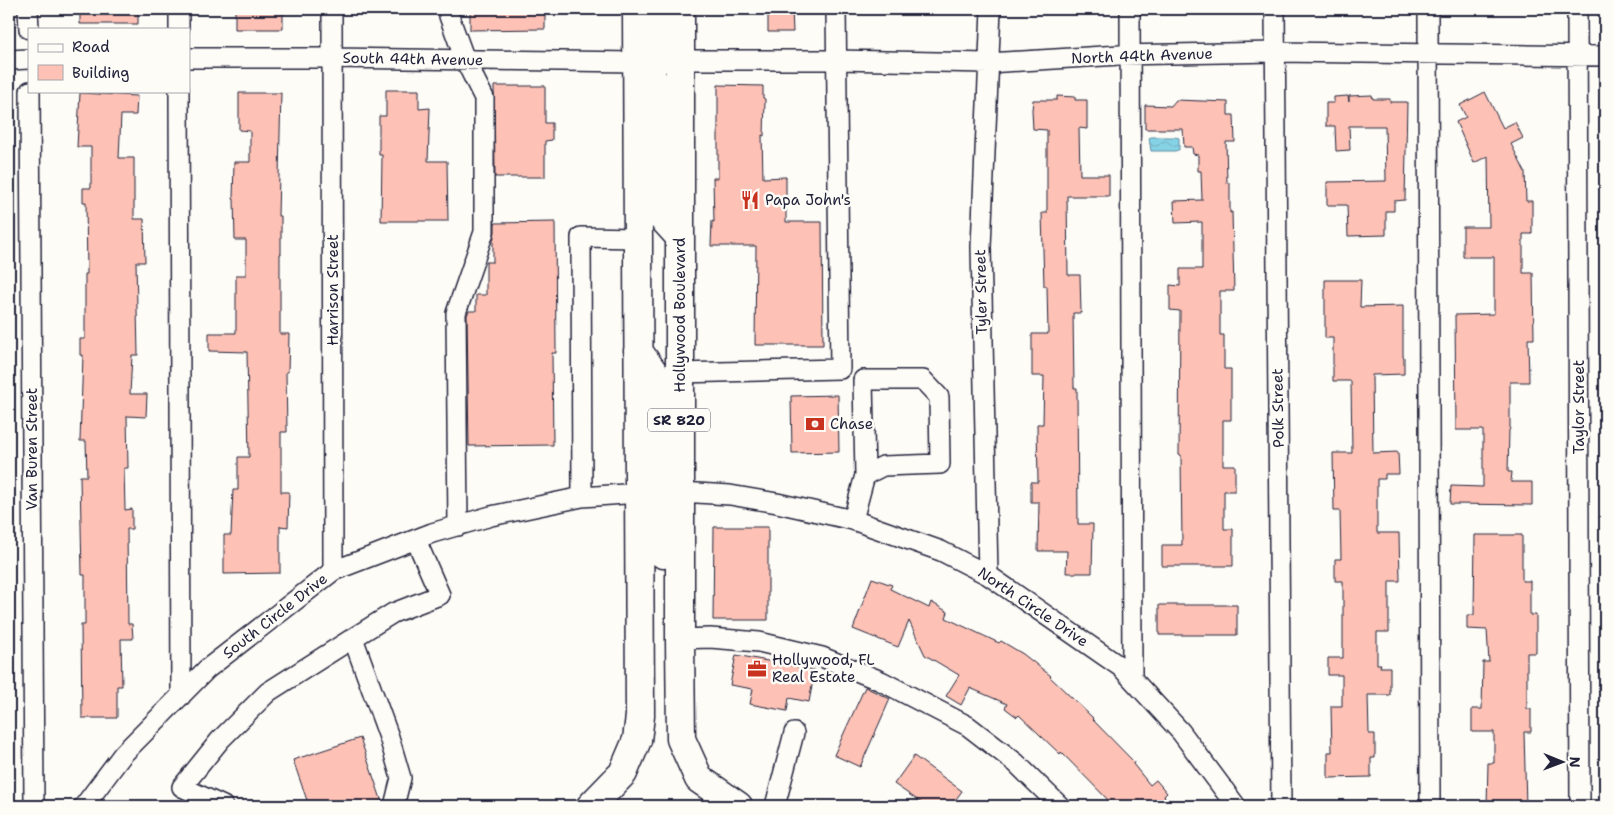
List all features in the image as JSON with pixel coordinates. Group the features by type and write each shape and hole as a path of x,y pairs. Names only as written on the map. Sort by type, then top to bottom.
{"highway":[{"name":"SR 820","path":"591,806 623,773 637,740 640,716 637,9"},
{"path":"656,9 656,35 662,50 671,59 680,60"},
{"name":"Hollywood Boulevard","path":"680,9 681,739 699,779 738,806"},
{"path":"637,62 651,74 660,96 659,214 680,237"},
{"path":"638,351 659,380 660,467 666,483 680,492"},
{"path":"639,493 645,494 655,506 664,522 663,618 680,639"}],"street":[{"path":"28,9 29,28"},
{"path":"179,9 179,28"},
{"name":"Harrison Street","path":"332,9 333,571"},
{"path":"448,9 465,60 484,98 484,232 456,313 458,526"},
{"path":"679,373 840,369 836,9"},
{"name":"Tyler Street","path":"988,575 980,262 991,9"},
{"path":"1130,9 1132,679"},
{"name":"Polk Street","path":"1275,9 1281,806"},
{"path":"1428,9 1430,806"},
{"name":"Taylor Street","path":"1577,9 1580,806"},
{"name":"North 44th Avenue","path":"680,60 836,60 988,63 1130,55 1275,52 1605,56"},
{"name":"South 44th Avenue","path":"190,58 637,62"},
{"path":"9,60 28,59"},
{"name":"Van Buren Street","path":"30,92 34,806"},
{"path":"179,92 181,696"},
{"path":"582,498 581,237 638,238"},
{"path":"853,520 865,475 863,380 923,380 939,397 940,464 883,466 865,475"},
{"name":"North Circle Drive","path":"680,492 730,495 777,503 853,520 941,551 988,575 1122,668 1181,732 1236,806"},
{"name":"South Circle Drive","path":"84,806 124,754 207,669 333,571 416,540 490,516 582,498 639,493"},
{"path":"223,806 182,787 220,740 268,692 393,613 440,595 416,540"},
{"path":"353,638 389,737 401,778 394,806"},
{"path":"680,639 710,638 759,642 822,658 881,681 968,726 1016,763 1060,806"},
{"path":"775,806 794,733"}],"water":[{"path":"1149,138 1179,138 1179,150 1151,151"}],"building":[{"path":"80,9 138,9 138,24 80,24"},
{"path":"235,9 272,9 272,12 283,12 283,29 235,29"},
{"path":"470,9 545,9 545,29 470,30"},
{"path":"768,9 792,9 793,32 768,32"},
{"path":"718,85 763,86 763,98 765,99 764,136 762,135 763,178 786,177 786,222 822,222 823,345 755,345 756,246 711,246 712,221 714,222 713,178 718,178"},
{"path":"494,86 545,86 545,123 552,123 552,140 545,141 545,177 495,177"},
{"path":"386,90 419,90 419,109 430,108 428,161 447,161 448,221 381,221 382,155 379,155 379,116 386,116"},
{"path":"1485,92 1503,128 1515,122 1523,138 1511,144 1525,172 1526,201 1532,201 1532,234 1523,234 1523,273 1533,273 1534,339 1528,339 1529,382 1510,382 1508,472 1512,472 1511,482 1532,482 1532,505 1450,504 1451,486 1483,487 1483,430 1456,430 1455,315 1494,314 1494,257 1463,257 1463,227 1489,227 1488,156 1474,163 1456,122 1466,117 1460,105"},
{"path":"80,93 137,96 136,115 121,115 119,158 134,158 134,219 144,219 145,262 136,262 138,355 132,355 130,394 147,394 146,417 127,416 128,468 124,468 125,510 132,509 132,529 127,529 128,624 132,624 133,639 121,639 122,686 117,686 117,718 82,718 81,625 85,625 85,575 82,575 80,476 87,476 86,441 80,441 83,355 80,355 80,339 85,339 85,274 87,274 86,202 83,202 83,188 91,188 91,147 77,147"},
{"path":"239,93 281,93 278,216 281,216 280,334 289,334 288,372 286,372 287,432 281,432 281,492 289,492 288,527 280,526 280,573 224,574 224,535 231,535 233,490 238,490 238,457 249,457 247,352 209,351 209,333 236,333 236,275 246,275 246,240 235,240 233,199 234,162 250,162 250,131 239,130"},
{"path":"1372,95 1373,99 1407,102 1405,200 1394,201 1394,211 1386,211 1386,235 1348,236 1347,205 1327,205 1327,182 1386,181 1385,126 1349,126 1350,150 1336,151 1335,126 1326,126 1326,103 1334,103 1334,97 1348,96 1349,102 1349,96"},
{"path":"1057,96 1075,97 1075,100 1087,100 1087,129 1079,128 1080,175 1109,175 1109,196 1067,196 1068,275 1080,275 1081,313 1073,313 1074,388 1077,388 1078,524 1093,524 1092,573 1066,573 1067,551 1038,551 1039,502 1031,502 1031,482 1038,482 1037,424 1043,424 1044,376 1032,376 1032,334 1048,334 1047,286 1044,286 1042,213 1047,213 1047,130 1033,129 1032,110 1033,100 1057,100"},
{"path":"1176,100 1228,102 1228,115 1234,115 1235,142 1226,142 1227,183 1230,183 1230,213 1232,212 1234,291 1220,291 1220,335 1224,335 1224,369 1231,369 1231,420 1223,420 1223,465 1235,465 1235,491 1224,491 1224,529 1233,529 1233,566 1162,566 1162,545 1182,545 1181,455 1179,455 1180,311 1170,310 1170,285 1180,286 1180,269 1202,269 1202,222 1175,223 1174,201 1202,200 1201,171 1198,171 1198,155 1193,154 1192,147 1184,147 1183,129 1145,129 1145,105 1171,106"},
{"path":"555,222 556,353 552,353 553,445 469,446 467,315 469,311 476,311 476,295 486,295 486,262 493,262 495,223"},
{"path":"1325,280 1361,280 1360,307 1403,306 1404,374 1372,375 1373,453 1398,452 1399,474 1385,474 1385,479 1377,479 1377,533 1399,533 1400,581 1389,581 1389,632 1377,632 1377,664 1381,664 1380,667 1390,667 1390,695 1368,695 1369,734 1375,734 1375,758 1371,758 1371,777 1328,778 1328,752 1332,752 1331,706 1342,706 1342,675 1328,675 1328,658 1343,658 1343,581 1335,581 1335,559 1341,559 1340,511 1334,511 1333,453 1352,453 1351,381 1333,381 1333,338 1325,338"},
{"name":"Chase","path":"838,395 839,452 792,453 791,396"},
{"path":"714,527 768,527 768,620 713,620"},
{"path":"1475,535 1522,535 1522,581 1530,581 1530,615 1536,615 1536,653 1527,653 1527,709 1531,709 1531,732 1524,732 1526,806 1487,806 1488,763 1494,763 1494,732 1472,732 1472,709 1482,709 1483,662 1489,662 1487,630 1467,629 1467,615 1474,615"},
{"path":"872,578 892,585 890,589 929,608 931,602 948,612 946,618 999,643 1001,641 1023,654 1051,676 1093,718 1134,762 1133,764 1150,785 1156,780 1167,793 1164,796 1171,806 1114,806 1061,752 1060,754 1019,715 1017,717 1005,708 1007,704 970,688 961,705 946,696 959,675 925,655 909,621 898,647 853,629"},
{"path":"1159,605 1237,605 1237,635 1159,635"},
{"path":"736,655 815,670 809,702 789,698 787,711 750,704 753,689 730,685"},
{"path":"865,687 890,699 860,767 834,755"},
{"path":"360,738 382,802 371,806 309,806 293,760"},
{"path":"914,756 962,791 951,806 926,806 894,784"}],"place":[{"name":"Papa John's","path":"750,200"},
{"name":"Chase","path":"815,424"},
{"name":"Hollywood, FL Real Estate","path":"757,669"}]}
